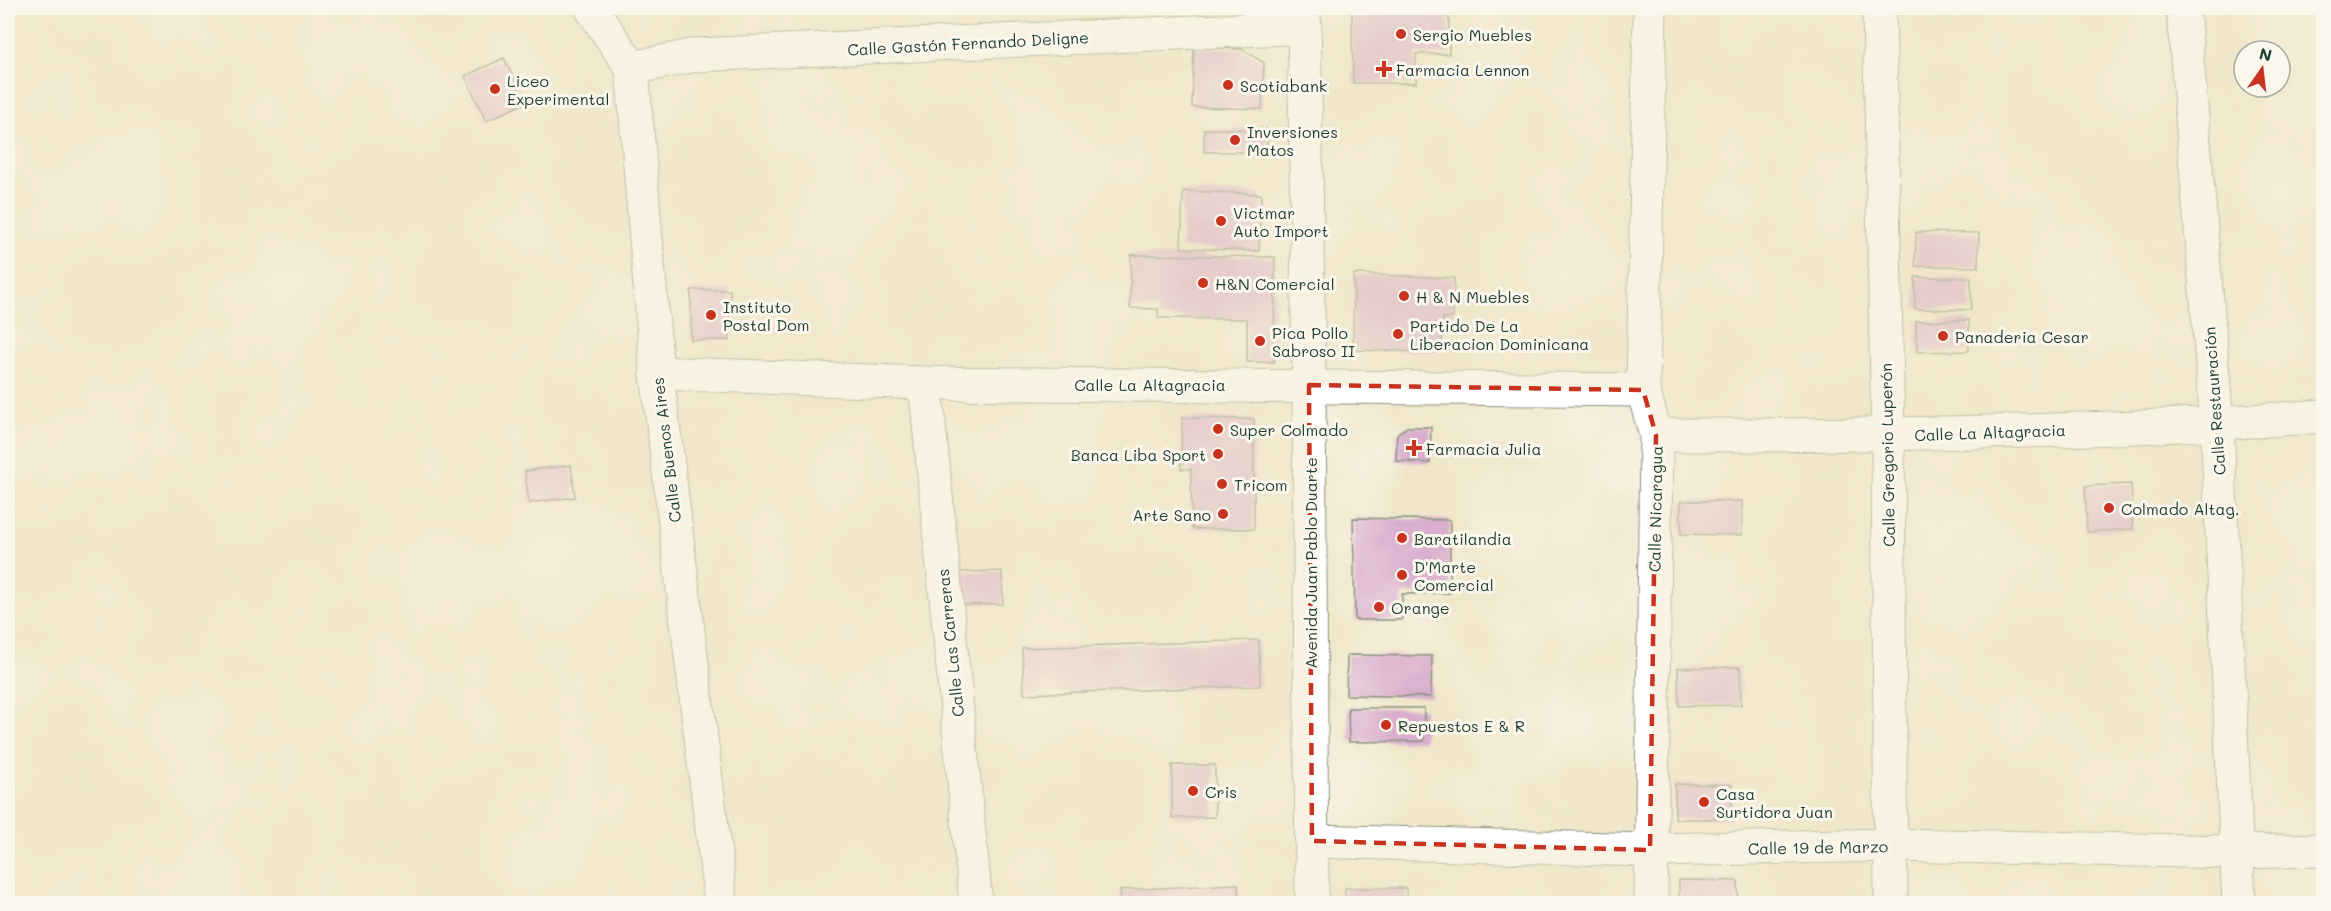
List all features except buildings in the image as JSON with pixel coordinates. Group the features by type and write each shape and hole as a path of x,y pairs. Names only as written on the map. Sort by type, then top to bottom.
{"street":[{"name":"Calle Buenos Aires","path":"591,8 632,68 657,372 721,903"},
{"name":"Calle Nicaragua","path":"1650,8 1643,390 1656,435 1651,903"},
{"name":"Calle Gregorio Luperón","path":"1879,8 1888,435 1891,903"},
{"name":"Calle Restauración","path":"2183,8 2217,424 2239,903"},
{"name":"Calle Gastón Fernando Deligne","path":"632,68 696,55 1304,17"},
{"name":"Avenida Juan Pablo Duarte","path":"1304,17 1312,903"},
{"name":"Calle La Altagracia","path":"657,372 925,383 1643,390"},
{"name":"Calle Las Carreras","path":"925,383 976,903"},
{"name":"Calle La Altagracia","path":"1656,435 1888,435 2217,424 2324,416"},
{"name":"Calle 19 de Marzo","path":"1312,841 1650,850 1890,845 2235,852 2324,850"}],"highlighted area":[{"path":"1309,385 1643,390 1656,435 1650,850 1312,841"}],"place":[{"name":"Sergio Muebles","path":"1401,34"},
{"name":"Farmacia Lennon","path":"1384,69"},
{"name":"Scotiabank","path":"1228,85"},
{"name":"Liceo Experimental","path":"495,89"},
{"name":"Inversiones Matos","path":"1235,140"},
{"name":"Victmar Auto Import","path":"1221,221"},
{"name":"H&N Comercial","path":"1203,283"},
{"name":"H & N Muebles","path":"1404,296"},
{"name":"Instituto Postal Dom","path":"711,315"},
{"name":"Partido De La Liberacion Dominicana","path":"1398,334"},
{"name":"Panaderia Cesar","path":"1943,336"},
{"name":"Pica Pollo Sabroso II","path":"1260,341"},
{"name":"Super Colmado","path":"1218,429"},
{"name":"Farmacia Julia","path":"1414,448"},
{"name":"Banca Liba Sport","path":"1218,454"},
{"name":"Tricom","path":"1222,484"},
{"name":"Colmado Altag.","path":"2109,508"},
{"name":"Arte Sano","path":"1223,514"},
{"name":"Baratilandia","path":"1402,538"},
{"name":"D'Marte Comercial","path":"1402,575"},
{"name":"Orange","path":"1379,607"},
{"name":"Repuestos E & R","path":"1386,725"},
{"name":"Cris","path":"1193,791"},
{"name":"Casa Surtidora Juan","path":"1704,802"}]}
